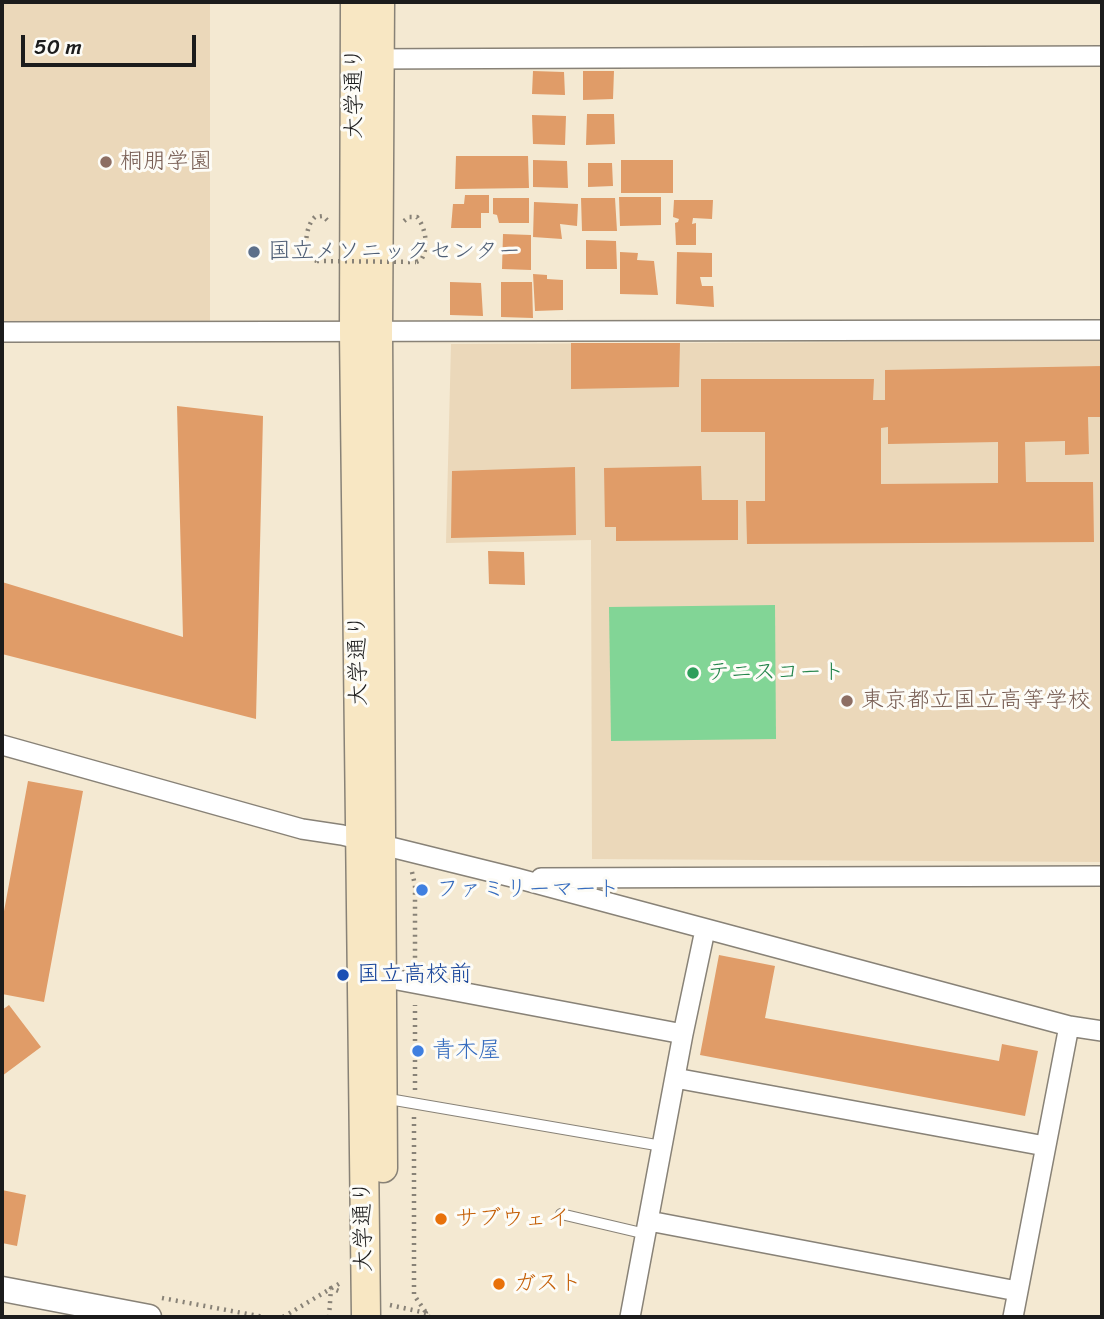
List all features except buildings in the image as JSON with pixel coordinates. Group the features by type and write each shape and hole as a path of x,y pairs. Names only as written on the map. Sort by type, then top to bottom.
{"main road":[{"name":"大学通り","path":"355,2 368,59"},
{"name":"大学通り","path":"366,1317 373,1096 366,332 368,59 380,2"},
{"name":"大学通り","path":"373,1096 393,1313"}],"street":[{"path":"368,59 1102,56"},
{"path":"2,332 1102,330"},
{"path":"2,746 302,829 516,878 1069,1026 1102,1031"},
{"path":"516,878 1102,876"},
{"path":"630,1317 705,930"},
{"path":"372,976 683,1034"},
{"path":"1013,1317 1069,1026"},
{"path":"675,1078 1045,1146"},
{"path":"647,1227 1017,1291"},
{"path":"2,1289 149,1317"}],"lane":[{"path":"373,1096 662,1146"},
{"path":"561,1214 647,1227"}],"path":[{"path":"331,229 329,221 323,216 315,217 310,222 307,229 307,253 311,258 317,261 421,260 425,254 425,232 422,223 417,217 409,217 402,223"},
{"path":"331,252 331,264"},
{"path":"400,258 400,272"},
{"path":"283,1317 342,1282"},
{"path":"329,1317 331,1288"},
{"path":"393,1313 426,1313 425,1317"}],"shaded area":[{"name":"桐朋学園","path":"2,2 210,2 210,321 2,322"},
{"name":"東京都立国立高等学校","path":"1102,341 1102,862 592,859 591,540 446,543 451,344"}],"green space":[{"name":"テニスコート","path":"775,605 776,739 611,741 609,607"}],"place":[{"name":"桐朋学園","path":"106,162"},
{"name":"国立メソニックセンター","path":"254,252"},
{"name":"テニスコート","path":"693,673"},
{"name":"東京都立国立高等学校","path":"847,701"},
{"name":"ファミリーマート","path":"422,890"},
{"name":"国立高校前","path":"343,975"},
{"name":"青木屋","path":"418,1051"},
{"name":"サブウェイ","path":"441,1219"},
{"name":"ガスト","path":"499,1284"}]}
